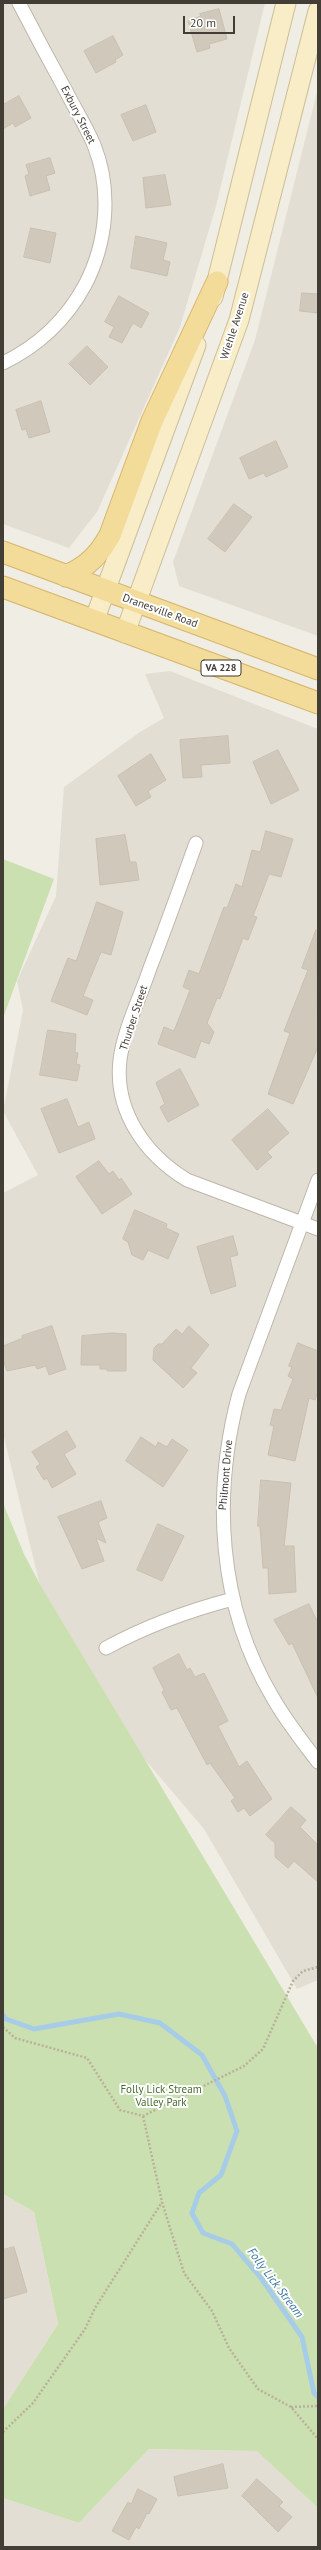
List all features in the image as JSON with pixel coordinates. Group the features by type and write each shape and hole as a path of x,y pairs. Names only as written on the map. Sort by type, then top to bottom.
{"main road":[{"path":"94,621 181,389 217,282 286,3"},
{"name":"Wiehle Avenue","path":"125,632 239,320 318,12"},
{"path":"66,576 82,569 92,560 102,550 110,535 152,421 217,282"},
{"name":"Dranesville Road","path":"3,552 318,669"},
{"name":"VA 228","path":"3,587 318,703"}],"street":[{"name":"Exbury Street","path":"3,363 41,341 60,322 78,298 93,270 104,224 102,175 94,147 19,3"},
{"name":"Thurber Street","path":"196,843 125,1038 119,1075 122,1098 130,1119 141,1140 167,1168 187,1180 318,1229"},
{"name":"Philmont Drive","path":"318,1180 239,1394 230,1425 222,1511 224,1555 233,1599 255,1663 272,1697 292,1729 318,1762"},
{"path":"106,1648 141,1629 183,1612 233,1599"}],"path":[{"path":"3,2027 15,2038 87,2058 120,2110 143,2116 244,2066 263,2049 293,1981 303,1971 318,1967"},
{"path":"143,2116 162,2202 184,2273 212,2311 229,2348 258,2389 291,2407 318,2439"},
{"path":"3,2432 33,2403 85,2330 95,2308 162,2202"},
{"path":"291,2407 318,2406"}],"shaded area":[{"path":"3,3 265,3 216,206 180,327 97,512 69,548 3,524"},
{"path":"318,88 318,636 179,586 173,562 255,340"},
{"path":"170,671 318,729 318,1980 297,1989 204,1829 57,1656 3,1433 3,1193 38,1175 3,1111 23,1010 17,981 56,896 64,787 140,732 164,718 145,674"},
{"path":"3,2194 34,2212 58,2324 3,2409"},
{"path":"149,2449 258,2451 318,2508 318,2547 3,2547 3,2498 79,2523"}],"green space":[{"path":"3,859 54,879 3,1018"},
{"name":"Folly Lick Stream Valley Park","path":"3,1503 24,1554 42,1588 318,2048 318,2508 257,2451 149,2449 79,2523 3,2498 3,2409 58,2324 34,2212 3,2194"}],"building":[{"path":"219,9 227,39 209,44 210,48 197,52 188,21 201,16 200,14"},
{"path":"113,36 123,55 115,60 116,62 96,73 84,51"},
{"path":"19,96 31,118 15,127 13,123 3,129 3,105"},
{"path":"146,105 156,132 133,141 121,115"},
{"path":"50,158 55,173 46,176 50,190 30,196 25,176 29,174 26,165"},
{"path":"165,175 171,205 146,208 143,178"},
{"path":"31,228 56,233 50,263 24,257"},
{"path":"136,236 167,243 163,260 170,262 167,276 131,268"},
{"path":"302,293 318,294 318,313 300,311"},
{"path":"119,296 149,313 141,328 133,323 122,343 109,337 114,327 105,322"},
{"path":"87,346 108,367 90,385 69,364"},
{"path":"41,401 50,432 29,438 26,429 22,430 16,410"},
{"path":"276,441 288,467 266,477 264,473 249,479 240,458"},
{"path":"234,504 252,517 225,552 208,539"},
{"path":"228,736 230,763 201,765 202,777 183,778 180,740"},
{"path":"278,750 299,790 271,804 253,762"},
{"path":"151,754 166,780 148,791 151,797 136,806 118,776"},
{"path":"266,831 293,839 281,877 269,874 253,916 257,917 248,940 243,938 220,999 217,998 207,1023 214,1032 209,1044 201,1041 195,1058 158,1044 164,1027 174,1031 190,990 183,987 189,970 199,974 224,907 227,908 236,884 242,887 252,850 260,852"},
{"path":"125,835 130,862 136,862 139,880 100,885 96,839"},
{"path":"97,902 123,912 111,955 101,952 83,996 93,1000 87,1015 51,1001 68,958 76,961"},
{"path":"316,930 318,1047 293,1104 268,1094 290,1033 284,1031 308,970 302,968"},
{"path":"48,1030 76,1034 75,1052 78,1053 76,1064 80,1065 77,1081 40,1075"},
{"path":"180,1069 199,1105 168,1122 160,1107 165,1104 156,1083"},
{"path":"67,1099 78,1127 89,1122 95,1139 59,1153 41,1109"},
{"path":"268,1109 289,1133 267,1152 272,1157 257,1170 232,1140"},
{"path":"99,1161 109,1174 113,1171 119,1180 121,1178 132,1194 102,1214 76,1177"},
{"path":"135,1210 167,1224 166,1228 179,1234 168,1259 148,1250 143,1260 132,1255 128,1242 123,1239"},
{"path":"233,1236 238,1255 230,1257 236,1286 211,1294 197,1247"},
{"path":"52,1326 66,1369 49,1375 46,1366 37,1369 35,1365 7,1371 3,1360 3,1346 23,1338 22,1336"},
{"path":"189,1326 209,1345 191,1368 197,1373 183,1388 153,1360 154,1348 158,1344 162,1344 176,1329 182,1334"},
{"path":"112,1333 126,1334 126,1371 107,1371 107,1369 100,1369 100,1365 81,1365 82,1336"},
{"path":"298,1343 318,1351 318,1391 315,1400 309,1398 295,1461 268,1455 274,1426 270,1425 274,1409 281,1410 293,1379 288,1376 292,1367 289,1366"},
{"path":"67,1431 76,1447 64,1454 76,1474 52,1488 47,1478 44,1480 36,1467 40,1464 32,1452"},
{"path":"141,1437 156,1447 158,1442 167,1447 172,1439 188,1450 163,1487 126,1461"},
{"path":"261,1480 291,1483 284,1546 294,1546 296,1592 269,1594 268,1568 263,1568 260,1526 258,1526"},
{"path":"101,1501 107,1518 98,1522 106,1543 96,1538 104,1561 82,1569 58,1517"},
{"path":"158,1524 184,1536 162,1581 137,1570"},
{"path":"309,1604 318,1623 318,1698 292,1643 289,1645 274,1620"},
{"path":"179,1654 187,1670 190,1668 195,1677 204,1673 228,1721 218,1726 239,1767 247,1761 272,1799 250,1816 244,1808 238,1812 231,1801 235,1798 210,1763 207,1765 177,1708 171,1710 162,1692 164,1690 153,1668"},
{"path":"291,1807 306,1820 300,1827 318,1845 318,1882 294,1861 288,1868 275,1857 275,1843 266,1835"},
{"path":"14,2247 27,2292 3,2299 3,2250"},
{"path":"223,2464 228,2488 178,2496 174,2477"},
{"path":"257,2479 283,2502 279,2506 292,2517 278,2532 242,2496"},
{"path":"138,2489 157,2499 149,2514 147,2513 139,2529 136,2527 129,2540 112,2531 128,2502 131,2504"}],"waterway":[{"name":"Folly Lick Stream","path":"3,2015 6,2019 34,2029 119,2014 160,2023 202,2055 225,2096 237,2131 221,2175 199,2193 192,2213 203,2233 232,2244 261,2278 302,2337 314,2393 318,2397"}]}
